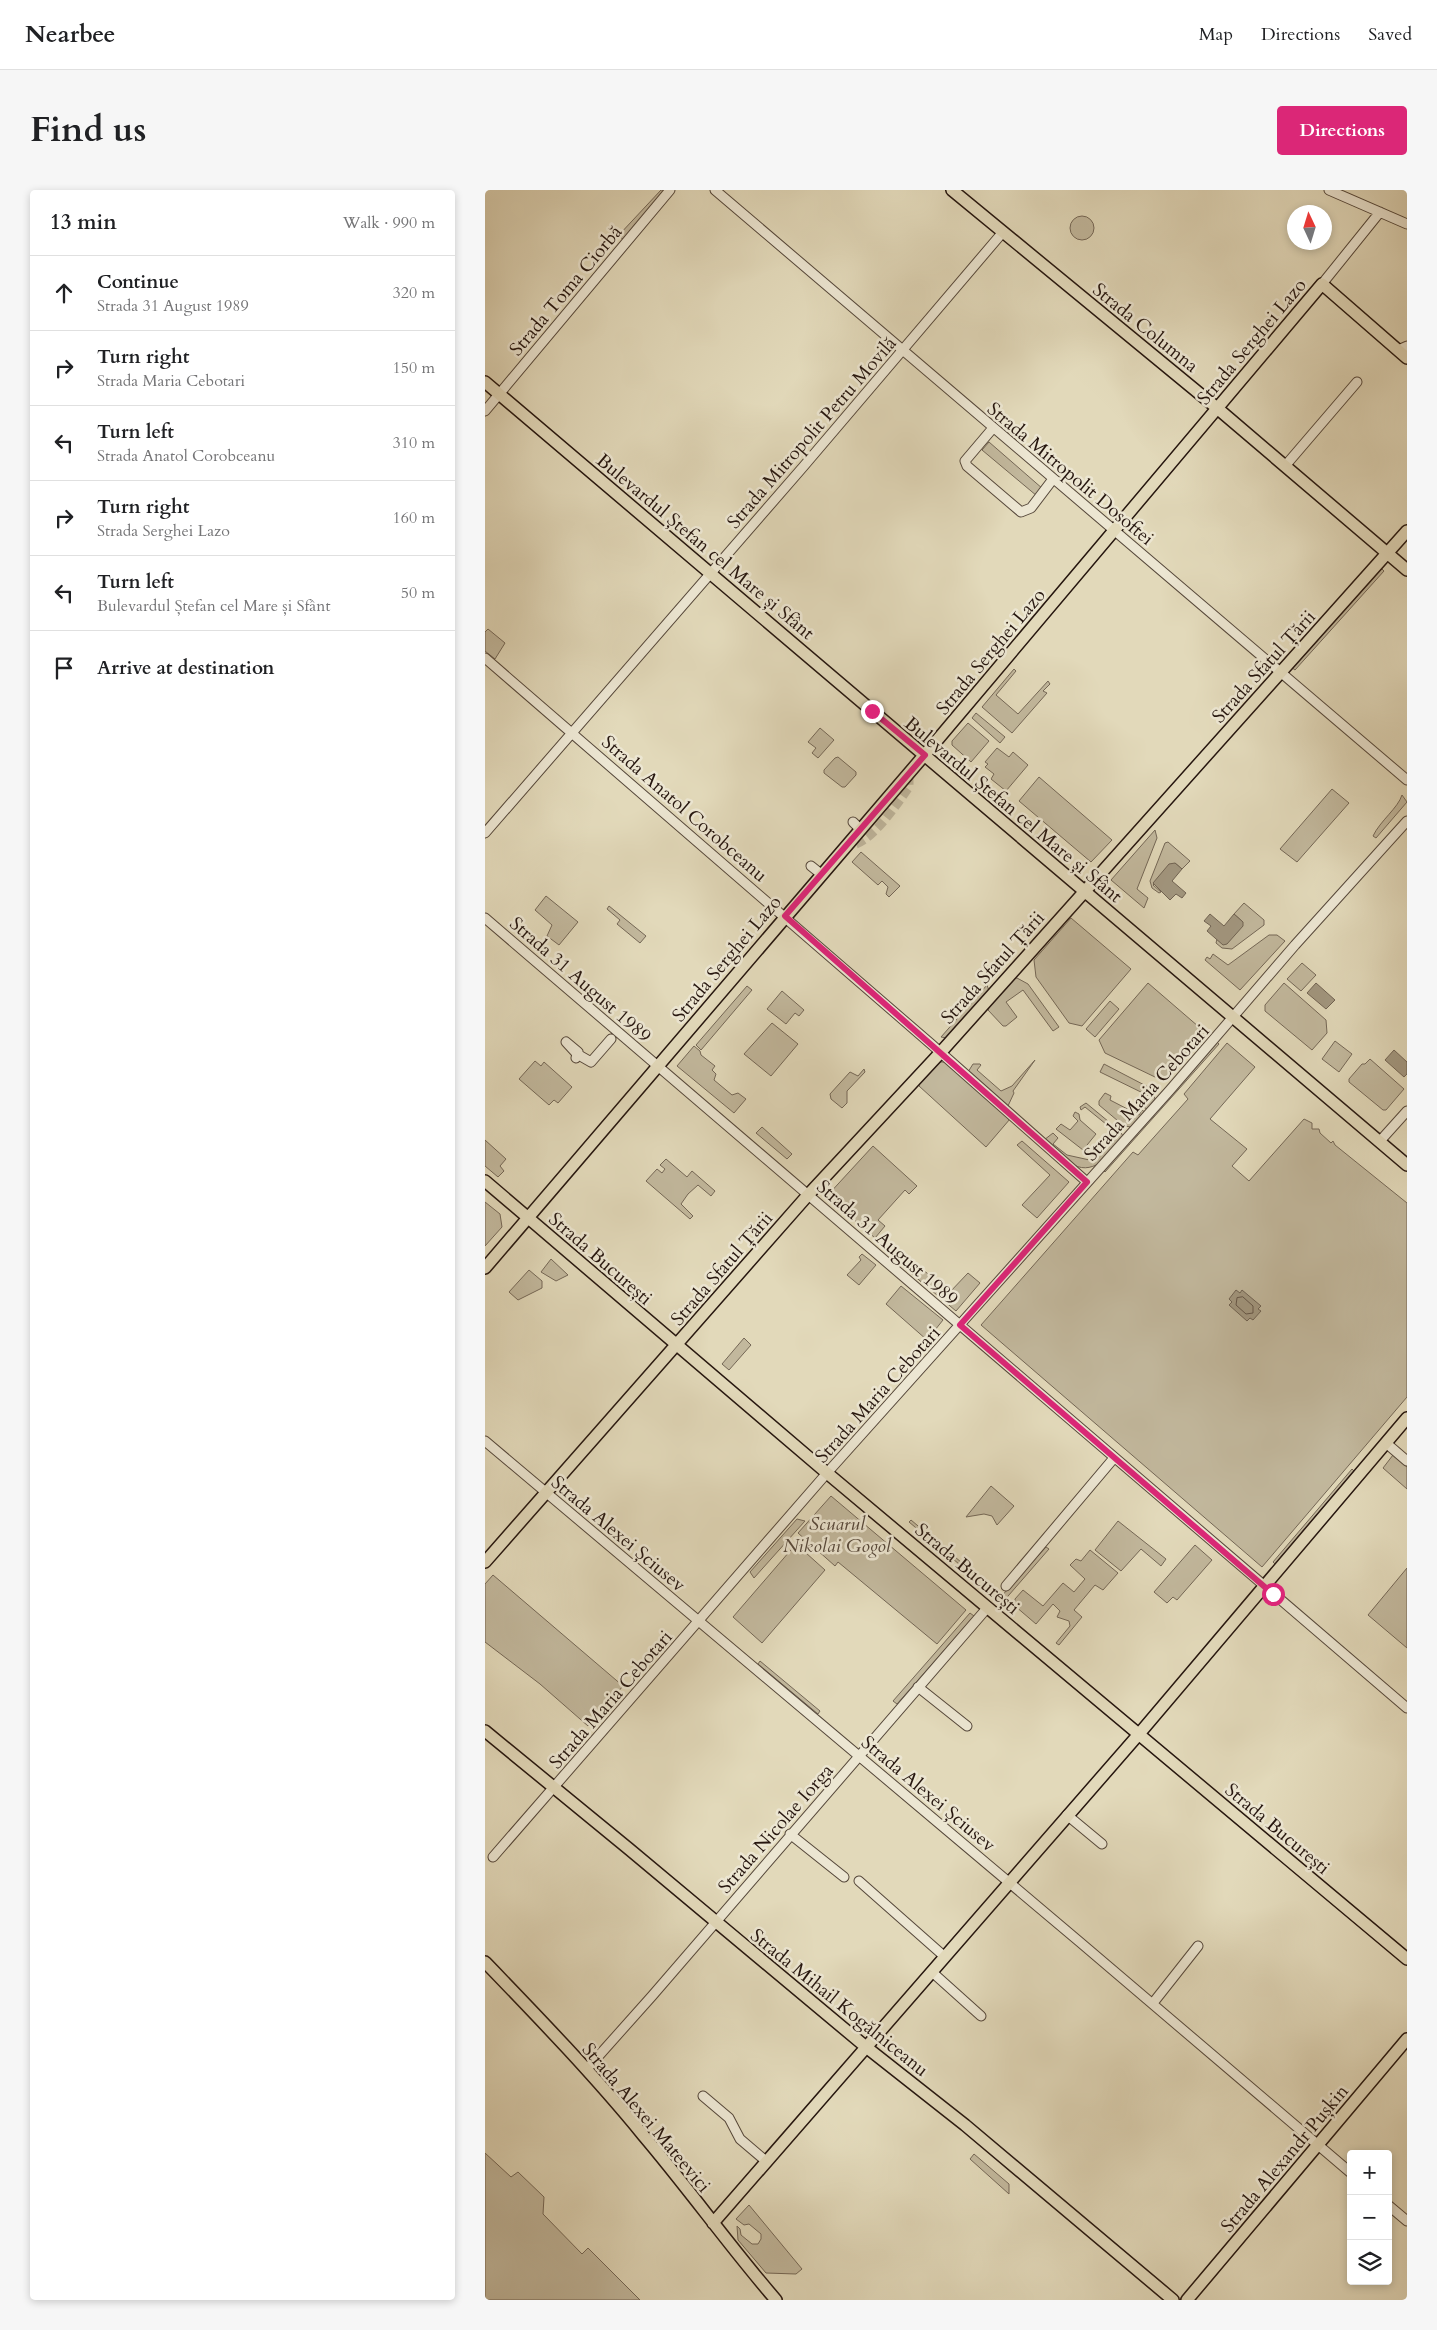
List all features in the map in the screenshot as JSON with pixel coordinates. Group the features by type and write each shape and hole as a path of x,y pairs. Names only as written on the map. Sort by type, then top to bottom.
{"main road":[{"name":"Strada Columna","path":"952,190 1217,408 1407,570"},
{"path":"1322,284 1402,348 1407,358"},
{"name":"Strada Serghei Lazo","path":"485,1268 821,874 850,844 860,826 925,755 1322,284"},
{"name":"Bulevardul Ștefan cel Mare și Sfânt","path":"485,382 1407,1164"},
{"name":"Strada Sfatul Țării","path":"485,1562 808,1195 941,1052 1407,531"},
{"name":"Strada București","path":"485,1181 827,1473 1407,1959"},
{"path":"713,2224 1011,1882 1067,1814 1139,1734 1407,1418"},
{"name":"Strada Mihail Kogălniceanu","path":"485,1731 866,2047 965,2125 1173,2300"},
{"name":"Strada Alexei Mateevici","path":"485,1962 644,2135 713,2224 776,2300"},
{"name":"Strada Alexandr Pușkin","path":"1187,2300 1407,2039"}],"street":[{"name":"Strada Toma Ciorbă","path":"485,411 670,190"},
{"name":"Strada Mitropolit Dosoftei","path":"715,190 1407,780"},
{"path":"1329,190 1407,224"},
{"name":"Strada Serghei Lazo","path":"1322,284 1380,212"},
{"name":"Strada Mitropolit Petru Movilă","path":"485,833 1003,232"},
{"path":"1285,466 1357,382"},
{"path":"993,428 965,461 967,466 1021,512 1031,508 1053,479"},
{"name":"Strada Anatol Corobceanu","path":"485,658 785,916 1087,1182"},
{"name":"Strada Maria Cebotari","path":"493,1857 827,1473 1087,1182 1291,949 1407,821"},
{"path":"811,866 821,874"},
{"name":"Strada 31 August 1989","path":"485,918 1407,1708"},
{"path":"580,1059 591,1062 611,1038"},
{"path":"1380,1141 1407,1111"},
{"name":"Strada Alexei Șciusev","path":"485,1441 545,1494 700,1621 858,1756 1011,1882 1347,2170"},
{"path":"1386,1443 1407,1461"},
{"path":"1006,1586 1115,1458"},
{"name":"Strada Nicolae Iorga","path":"586,2070 988,1607"},
{"path":"918,1687 967,1726"},
{"path":"1067,1814 1101,1844"},
{"path":"790,1834 843,1877"},
{"path":"859,1881 945,1957"},
{"path":"1153,2003 1198,1946"},
{"path":"932,1972 981,2016"},
{"path":"703,2096 729,2118 740,2139 767,2162"},
{"path":"1392,2208 1407,2221"}],"green space":[{"path":"661,190 666,190 623,239 618,236"},
{"path":"1082,216 1091,219 1094,228 1091,237 1082,240 1073,237 1070,228 1073,219"},
{"path":"989,442 1043,489 1037,496 982,450"},
{"path":"1382,569 1384,571 1295,670 1291,667 1379,570"},
{"path":"488,629 505,643 495,659 485,651 485,632"},
{"path":"1014,669 1016,671 996,695 1018,714 1048,681 1050,684 1043,691 1047,693 1012,733 982,707"},
{"path":"976,713 1005,737 1000,743 972,718"},
{"path":"968,723 989,741 971,762 952,745 952,741"},
{"path":"820,728 834,740 818,758 812,753 816,748 808,742"},
{"path":"997,748 1009,757 1013,752 1028,765 1006,791 991,779 994,774 985,767 988,764 985,762"},
{"path":"838,757 856,772 856,775 845,787 842,787 824,773 824,770"},
{"path":"1039,777 1112,840 1091,862 1019,801"},
{"path":"1332,789 1349,803 1297,862 1280,849"},
{"path":"1402,795 1407,802 1376,838 1373,836 1376,830 1397,805"},
{"path":"1155,830 1157,838 1137,889 1148,898 1144,908 1111,880"},
{"path":"1168,842 1190,861 1182,869 1175,863 1153,885 1161,892 1159,893 1152,888 1150,881 1165,843"},
{"path":"861,852 900,886 889,897 886,894 888,887 882,881 878,885 852,862"},
{"path":"546,896 578,922 559,945 547,936 552,925 535,910"},
{"path":"1244,903 1264,920 1264,925 1232,949 1222,948 1216,943 1217,939 1223,944 1243,922 1234,914"},
{"path":"609,906 646,936 640,943 617,924 620,920 607,909"},
{"path":"1071,918 1131,969 1082,1026 1069,1023 1036,977 1034,960"},
{"path":"1269,935 1277,935 1285,941 1240,990 1205,960 1207,957 1210,959 1213,954 1228,965"},
{"path":"1302,963 1316,975 1301,991 1287,979"},
{"path":"1017,978 1028,984 1059,1027 1053,1031 1023,990 1006,1002 1017,1017 1006,1026 1003,1026 988,1010 990,1005 1013,979"},
{"path":"1148,983 1206,1033 1167,1078 1155,1077 1105,1053 1099,1040"},
{"path":"1284,983 1326,1020 1327,1033 1312,1050 1265,1011 1265,1005"},
{"path":"987,985 989,991 947,1038 941,1037"},
{"path":"747,986 752,990 701,1050 696,1045"},
{"path":"782,991 804,1010 799,1016 795,1013 786,1024 767,1009"},
{"path":"1110,1001 1119,1009 1095,1037 1086,1029"},
{"path":"772,1023 798,1044 771,1076 744,1054"},
{"path":"1335,1041 1352,1054 1339,1072 1322,1059"},
{"path":"1217,1042 1219,1044 1105,1172 1103,1170"},
{"path":"1227,1043 1255,1067 1210,1119 1247,1149 1232,1166 1249,1181 1304,1119 1312,1123 1312,1129 1319,1129 1320,1133 1331,1143 1333,1141 1335,1145 1407,1203 1407,1397 1262,1567 981,1325 1133,1152 1138,1155 1188,1099 1184,1094"},
{"path":"694,1046 700,1051 701,1055 715,1066 712,1070 716,1074 714,1080 732,1095 738,1093 746,1099 734,1113 677,1066"},
{"path":"1370,1059 1404,1089 1386,1110 1383,1110 1349,1082 1349,1079 1362,1064 1365,1064"},
{"path":"1035,1060 1013,1091 1014,1093 1007,1108 968,1072 973,1064 980,1064 977,1070 1001,1091 1012,1086"},
{"path":"535,1061 541,1066 544,1062 572,1087 558,1103 554,1100 549,1105 519,1079"},
{"path":"938,1062 946,1062 1010,1119 986,1147 919,1086 919,1082"},
{"path":"1104,1064 1152,1089 1155,1099 1149,1110 1143,1107 1149,1096 1100,1072"},
{"path":"864,1069 865,1072 847,1091 847,1103 842,1108 831,1099 830,1094 850,1072 858,1076"},
{"path":"1105,1093 1111,1096 1110,1100 1139,1115 1142,1110 1146,1113 1132,1127 1124,1126 1099,1105 1099,1101"},
{"path":"1086,1103 1120,1131 1123,1136 1115,1149 1103,1161 1096,1165 1082,1168 1066,1160 1044,1140 1053,1133 1058,1138 1053,1144 1067,1155 1094,1161 1117,1133 1085,1107 1081,1110 1080,1107"},
{"path":"1075,1112 1079,1114 1080,1120 1096,1134 1083,1150 1056,1129 1061,1124 1070,1130 1078,1121 1073,1116"},
{"path":"762,1127 792,1154 787,1159 756,1133"},
{"path":"485,1140 506,1159 500,1166 504,1171 498,1177 485,1166"},
{"path":"1022,1141 1069,1182 1037,1218 1022,1205 1050,1175 1017,1145"},
{"path":"873,1146 917,1186 909,1194 905,1190 878,1220 885,1226 875,1238 827,1196"},
{"path":"666,1159 687,1177 692,1171 715,1191 711,1196 698,1185 688,1194 681,1204 693,1216 690,1219 646,1181 657,1169 662,1173 665,1169 660,1165"},
{"path":"485,1202 500,1214 502,1227 485,1246"},
{"path":"862,1254 876,1265 859,1285 847,1275 861,1260 859,1257"},
{"path":"908,1256 949,1293 968,1273 980,1283 956,1311 900,1264"},
{"path":"551,1259 568,1275 556,1281 541,1272"},
{"path":"529,1270 542,1281 542,1288 518,1300 509,1292"},
{"path":"901,1286 943,1320 927,1340 886,1304"},
{"path":"744,1338 751,1345 729,1370 722,1364"},
{"path":"1393,1455 1407,1467 1407,1489 1383,1468"},
{"path":"1352,1469 1354,1471 1275,1564 1273,1562"},
{"path":"991,1486 1014,1506 997,1525 992,1516 984,1514 966,1517"},
{"name":"Scuarul Nikolai Gogol","path":"831,1496 966,1610 937,1644 838,1562 835,1566 798,1533"},
{"path":"797,1519 805,1521 754,1578 750,1572"},
{"path":"911,1520 980,1578 978,1580 909,1522"},
{"path":"1118,1521 1166,1559 1161,1566 1141,1549 1121,1571 1095,1550"},
{"path":"796,1544 825,1570 762,1643 733,1617"},
{"path":"1195,1545 1212,1560 1177,1600 1173,1597 1167,1603 1154,1592"},
{"path":"1046,1547 1049,1549 1002,1603 998,1600"},
{"path":"1090,1550 1118,1573 1103,1590 1095,1585 1074,1610 1082,1617 1059,1645 1056,1643 1070,1626 1069,1621 1057,1617 1060,1611 1053,1604 1036,1624 1015,1606 1015,1599 1023,1590 1043,1606 1063,1583 1074,1592 1085,1579 1070,1565 1076,1559 1081,1561"},
{"path":"1407,1568 1407,1648 1368,1615"},
{"path":"493,1575 623,1686 588,1726 540,1684 485,1642 485,1584"},
{"path":"970,1613 974,1616 897,1704 893,1701"},
{"path":"760,1661 820,1711 818,1714 758,1664"},
{"path":"485,2153 511,2177 518,2172 544,2197 543,2214 582,2254 588,2248 640,2300 485,2300"},
{"path":"974,2154 1009,2184 1009,2194 970,2159"},
{"path":"749,2205 802,2269 796,2274 766,2273 738,2240 737,2226 740,2229 741,2235 752,2244 758,2244 761,2239 761,2234 749,2224 744,2225 736,2219"}],"water":[{"path":"1175,863 1182,869 1172,881 1186,893 1182,898 1176,894 1170,900 1153,883 1169,864"},
{"path":"1210,914 1224,926 1234,914 1243,922 1243,926 1227,944 1223,945 1207,931 1211,926 1204,921"},
{"path":"1316,983 1335,1000 1326,1009 1307,993"},
{"path":"1394,1050 1407,1062 1407,1074 1404,1077 1385,1060"},
{"path":"1236,1290 1240,1293 1242,1290 1261,1306 1258,1309 1261,1311 1253,1320 1250,1318 1247,1321 1229,1305 1232,1302 1229,1299"}],"tunnel":[{"path":"856,844 871,834 898,802 909,787 909,780 906,776"}],"route":[{"path":"872,711 925,755 785,916 1087,1182 960,1325 1273,1594"}]}
